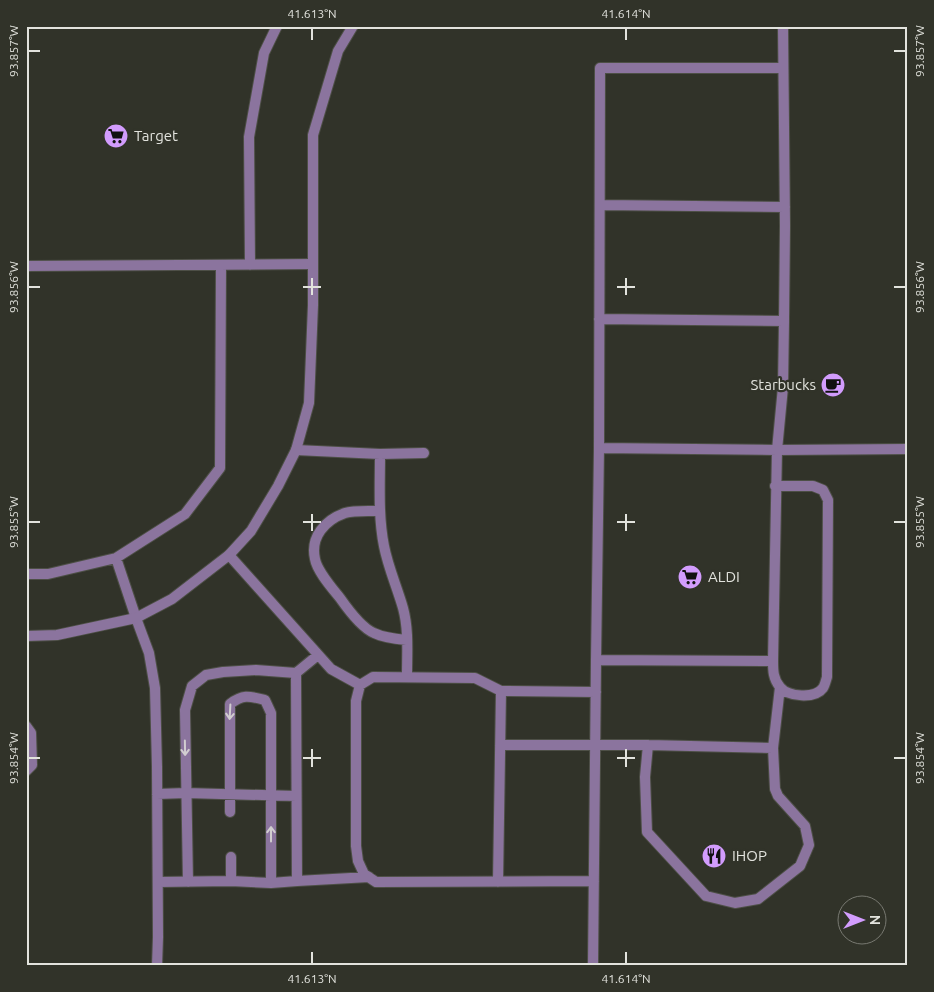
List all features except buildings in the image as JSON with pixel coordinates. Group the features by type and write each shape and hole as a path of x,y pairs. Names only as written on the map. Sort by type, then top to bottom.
{"street":[{"path":"250,264 249,137 264,53 277,26"},
{"path":"26,636 57,635 136,618 172,599 228,555 251,531 278,486 296,450 309,403 313,305 313,135 338,51 353,26"},
{"path":"776,486 814,486 824,490 828,500 827,677 823,688 814,694 790,694 780,688 774,676 773,661 776,486 777,450 783,387 784,321 785,207 782,26"},
{"path":"593,966 599,448 600,68 783,68"},
{"path":"600,205 785,207"},
{"path":"26,574 48,574 116,558 185,514 220,468 221,264"},
{"path":"26,266 313,264"},
{"path":"599,319 784,321"},
{"path":"599,448 908,449"},
{"path":"296,450 380,454 424,453"},
{"path":"380,454 380,511 384,544 390,572 403,609 408,640 408,676"},
{"path":"380,511 347,512 332,519 321,528 314,542 314,560 323,577 354,616 372,633 391,639 408,640"},
{"path":"228,555 331,669 360,685"},
{"path":"116,558 149,653 155,688 158,882 156,966"},
{"path":"188,882 184,710 192,686 206,675 223,672 256,670 296,673 318,655"},
{"path":"596,660 773,661"},
{"path":"296,673 297,881"},
{"path":"594,881 376,882 364,874 358,861 356,846 356,701 360,685 373,677 475,678 501,691 596,692"},
{"path":"648,745 645,777 647,832 706,896 735,903 758,899 800,866 809,845 805,826 774,789 773,748 780,688"},
{"path":"498,882 501,691"},
{"path":"230,812 230,704 239,697 265,700 271,713 271,882"},
{"path":"26,726 31,733 32,765 26,771"},
{"path":"500,745 596,744 773,748"},
{"path":"157,794 296,796"},
{"path":"231,857 231,881"},
{"path":"158,882 271,882 369,877"}],"place":[{"name":"Target","path":"116,136"},
{"name":"Starbucks","path":"833,385"},
{"name":"ALDI","path":"690,577"},
{"name":"IHOP","path":"714,856"}]}
